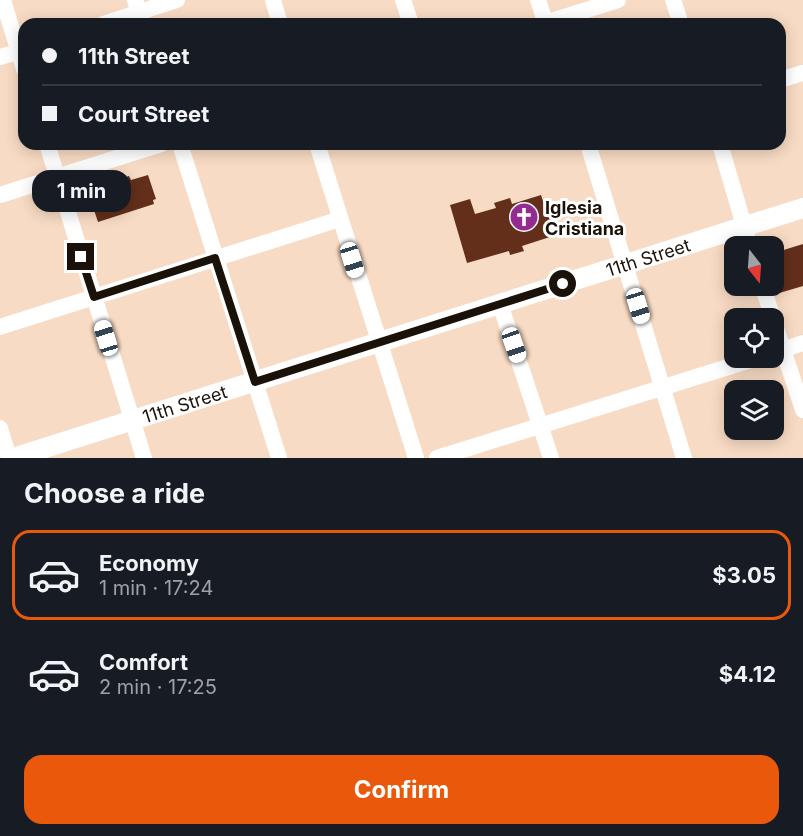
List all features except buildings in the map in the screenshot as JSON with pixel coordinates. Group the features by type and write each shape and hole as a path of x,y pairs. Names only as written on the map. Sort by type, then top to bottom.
{"main road":[{"name":"11th Street","path":"749,236 803,208"},
{"name":"11th Street","path":"11,458 625,264 724,242"}],"street":[{"path":"3,0 18,42"},
{"path":"121,18 177,0"},
{"path":"273,0 278,18"},
{"path":"403,0 409,18"},
{"path":"538,0 543,18"},
{"path":"563,18 618,0"},
{"path":"673,0 679,18"},
{"path":"0,57 18,52"},
{"path":"786,78 803,73"},
{"path":"48,150 144,458"},
{"path":"0,195 142,150"},
{"path":"182,150 279,458"},
{"path":"319,150 377,342 416,458"},
{"path":"590,150 684,458"},
{"path":"722,150 747,236"},
{"path":"0,327 340,219"},
{"path":"500,304 551,458"},
{"path":"784,349 803,343"},
{"path":"784,363 803,410"},
{"path":"437,458 725,368"},
{"path":"0,428 11,458"}],"place":[{"name":"Iglesia Cristiana","path":"524,217"}],"route":[{"path":"81,257 94,297 215,258 255,382 563,284"}]}
